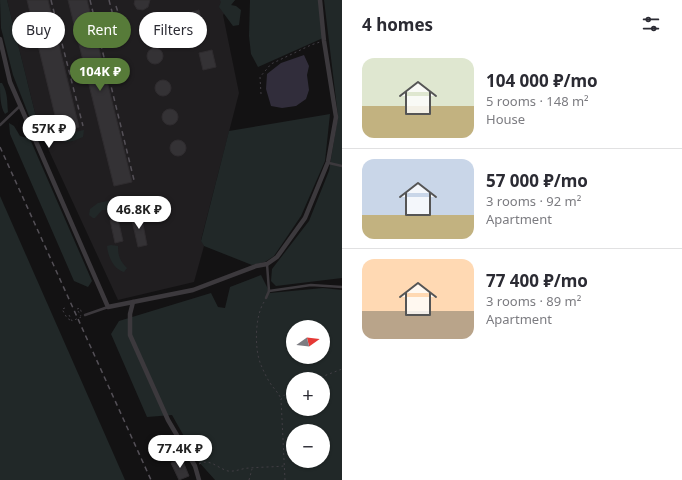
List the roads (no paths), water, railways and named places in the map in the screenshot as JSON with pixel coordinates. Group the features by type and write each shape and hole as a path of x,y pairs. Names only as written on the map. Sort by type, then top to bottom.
{"street":[{"path":"0,39 10,82 108,307 193,290 256,266 267,264 277,257 305,218 328,162 336,117 324,41 320,0"},
{"path":"133,302 130,314 130,335 168,420 195,466 199,480"}],"lane":[{"path":"0,126 21,105"},
{"path":"328,162 342,166"},
{"path":"266,298 269,291 267,264"},
{"path":"269,291 311,285 342,287"},
{"path":"83,316 108,307"}],"railway":[{"path":"51,0 83,126"},
{"path":"90,0 134,180"},
{"path":"109,0 112,12"},
{"path":"116,6 118,12"},
{"path":"0,147 151,480"}]}
